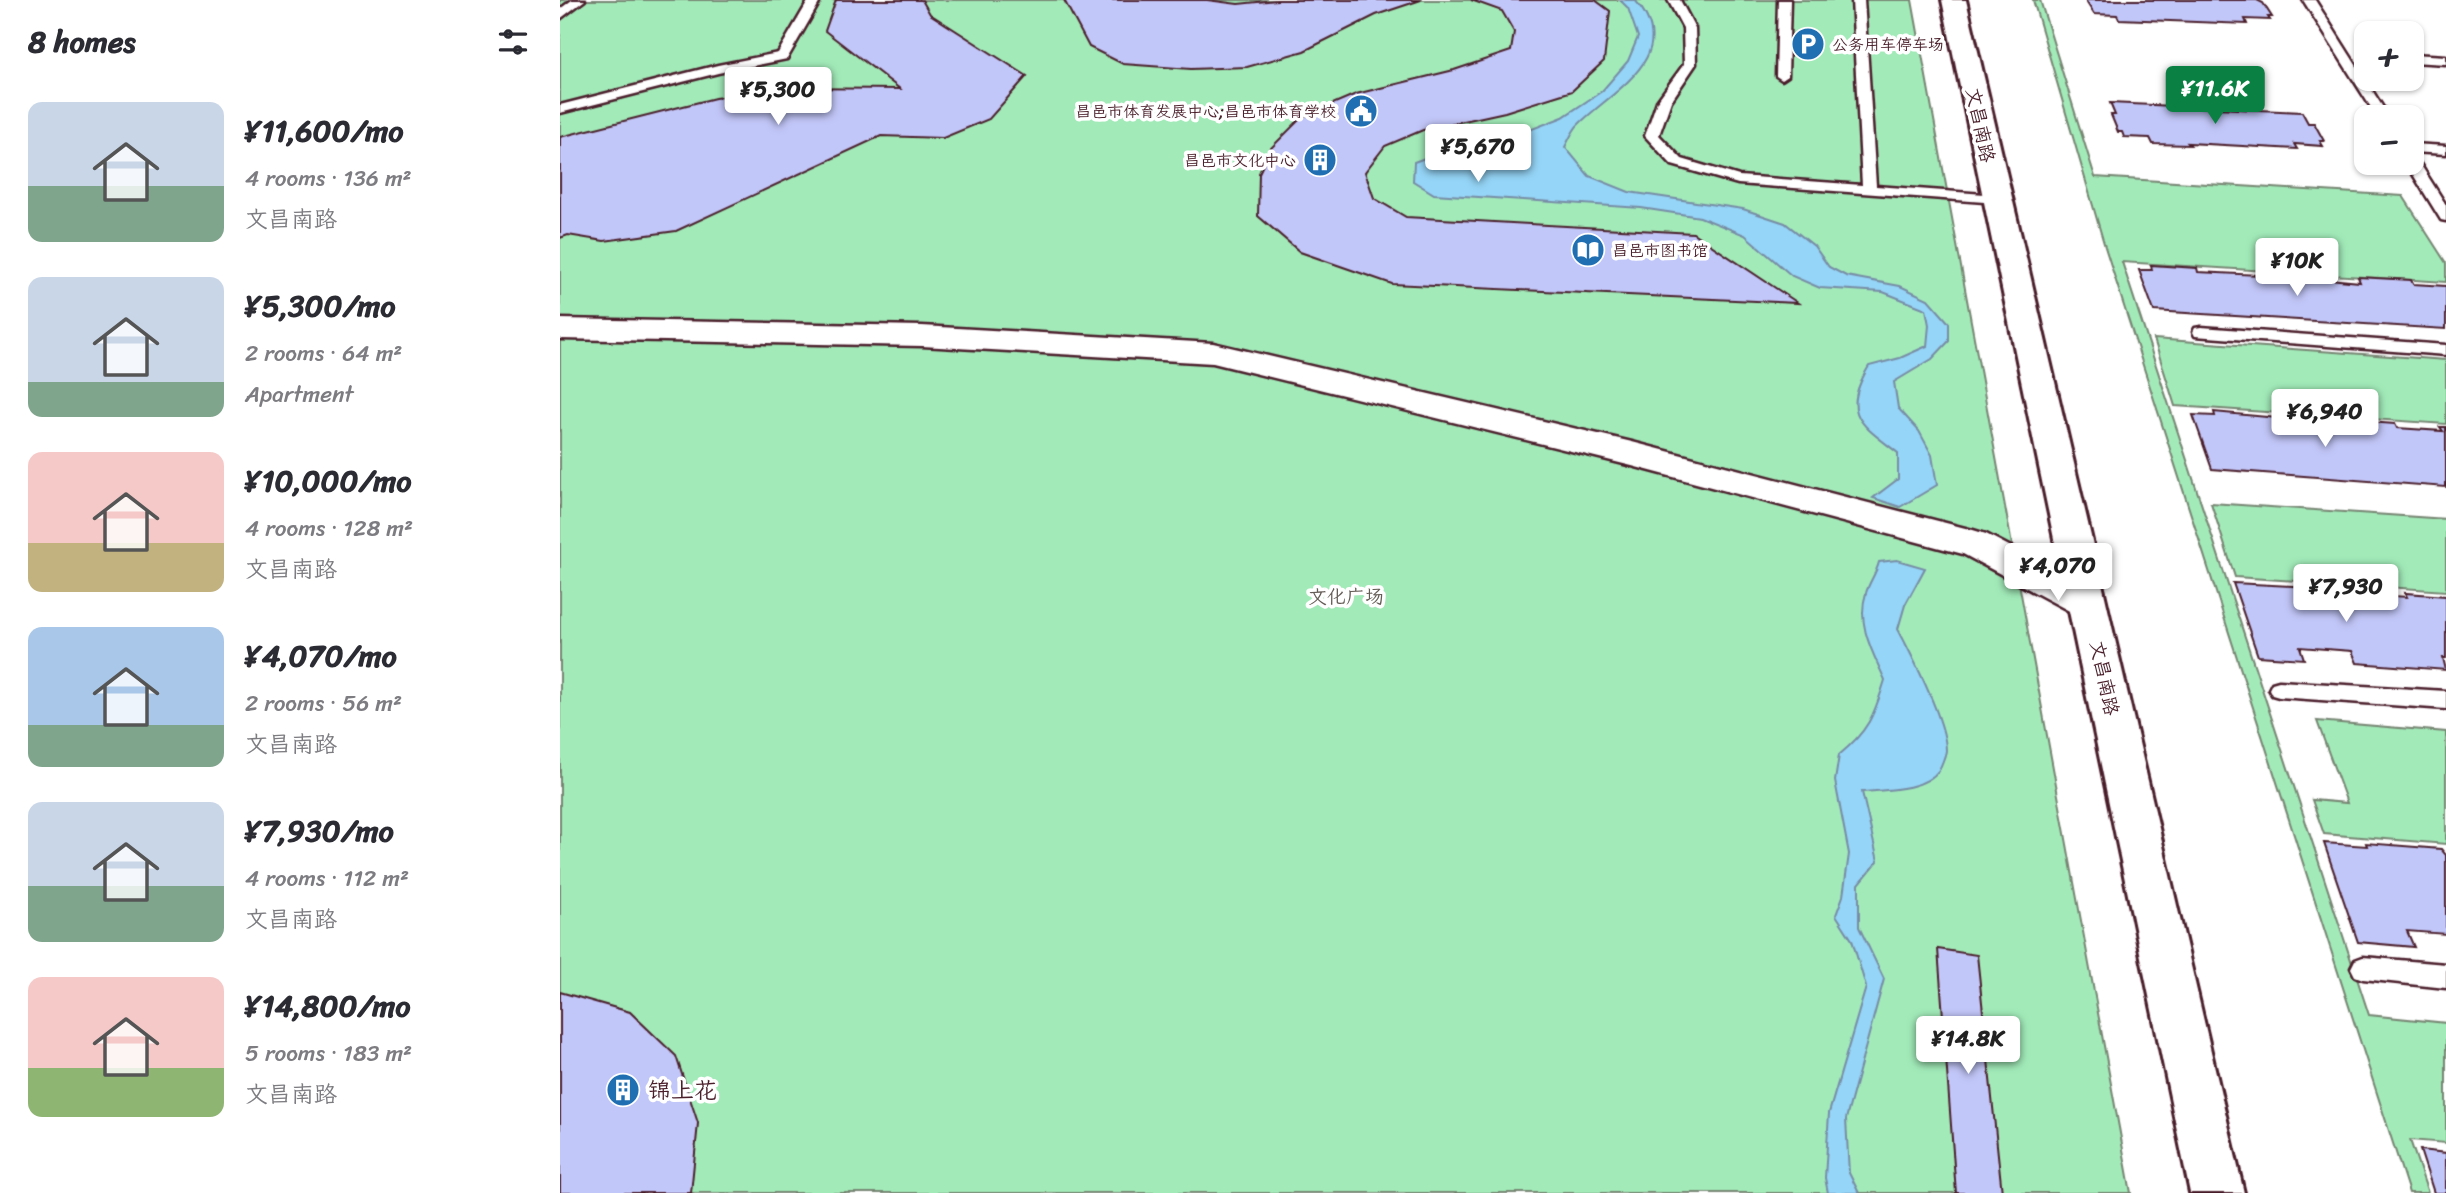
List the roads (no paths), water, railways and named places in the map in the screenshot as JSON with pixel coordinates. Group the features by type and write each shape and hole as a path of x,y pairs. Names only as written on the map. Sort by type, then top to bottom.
{"street":[{"name":"文昌南路","path":"1954,0 2217,1193"},
{"path":"560,329 922,336 1213,353 1632,454 1973,543 2088,604"}],"lane":[{"path":"560,15 579,0"},
{"path":"560,109 681,78 783,56 815,0"},
{"path":"1674,0 1689,28 1690,64 1664,101 1652,136 1677,162 1738,180 1998,199"},
{"path":"1782,76 1784,0"},
{"path":"1858,0 1869,190"},
{"path":"2309,0 2349,54 2377,105"},
{"path":"2424,59 2446,60"},
{"path":"2424,149 2446,150"},
{"path":"2420,175 2446,217"},
{"path":"2201,332 2446,350"},
{"path":"2279,689 2446,700"},
{"path":"2363,968 2446,976"}],"water":[{"path":"1620,0 1635,0 1648,20 1652,38 1648,55 1625,85 1577,126 1565,147 1589,176 1629,192 1743,209 1785,223 1814,246 1829,267 1846,276 1900,286 1928,299 1949,323 1949,341 1932,359 1894,382 1898,408 1919,431 1932,455 1937,485 1900,507 1873,498 1898,479 1898,453 1865,426 1856,407 1860,383 1869,366 1900,358 1927,346 1929,325 1926,309 1883,292 1820,288 1792,276 1745,235 1700,217 1641,208 1434,194 1413,181 1414,162 1460,145 1509,138 1563,117 1602,91 1628,61 1638,37 1628,8"},
{"path":"1897,560 1925,568 1905,605 1898,629 1935,706 1946,750 1939,770 1924,782 1892,790 1862,792 1878,861 1859,884 1859,927 1884,979 1846,1119 1849,1173 1859,1193 1828,1193 1825,1178 1829,1113 1866,987 1852,940 1836,915 1843,896 1849,854 1835,781 1839,755 1869,722 1885,680 1864,627 1863,605 1866,593 1879,562"}],"place":[{"name":"公务用车停车场","path":"1808,44"},
{"name":"昌邑市体育发展中心;昌邑市体育学校","path":"1361,111"},
{"name":"昌邑市文化中心","path":"1320,160"},
{"name":"昌邑市图书馆","path":"1588,250"},
{"name":"锦上花","path":"623,1090"}],"park label":[{"name":"文化广场","path":"1346,596"}]}
